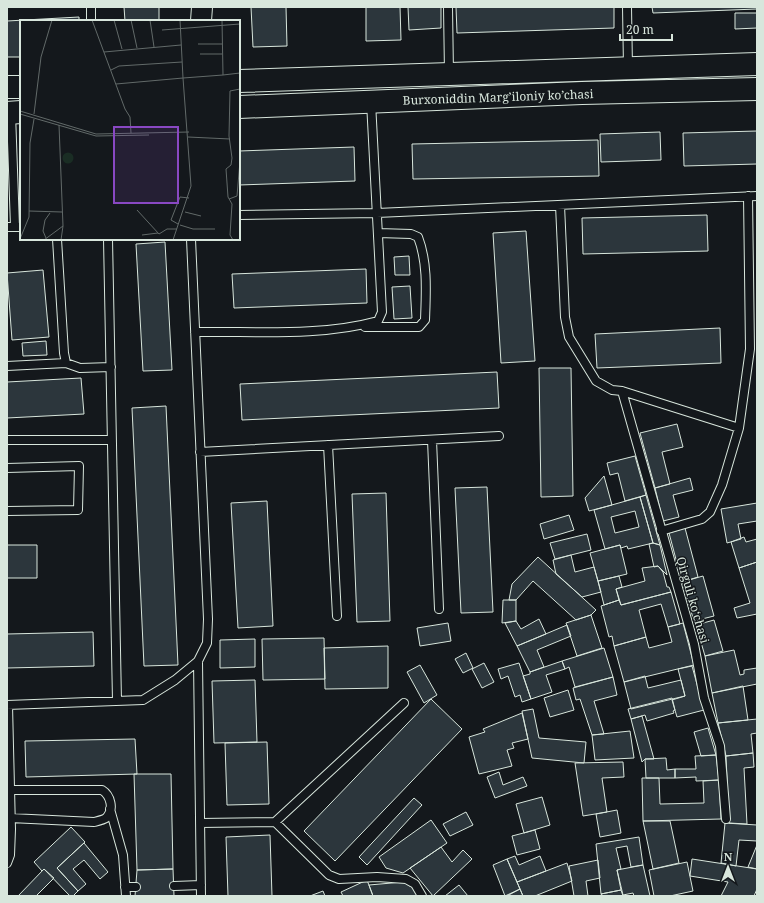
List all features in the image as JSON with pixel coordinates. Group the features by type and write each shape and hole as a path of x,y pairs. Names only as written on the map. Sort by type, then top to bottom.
{"main road":[{"name":"Burxoniddin Marg’iloniy ko’chasi","path":"240,81 757,64"},
{"path":"7,87 20,87"},
{"name":"Burxoniddin Marg’iloniy ko’chasi","path":"240,107 582,93 757,89"}],"street":[{"path":"202,7 202,20"}],"lane":[{"path":"91,7 91,20"},
{"path":"448,7 449,74"},
{"path":"627,7 628,68"},
{"path":"355,327 378,321 382,312 371,102"},
{"path":"13,113 14,227"},
{"path":"661,531 702,519 710,512 722,485 739,428 753,349 748,196"},
{"path":"240,215 377,214 757,196"},
{"path":"560,205 565,317 569,337 596,381 612,390 622,391 739,428"},
{"path":"195,332 325,331 355,327 419,326 425,320 425,266 418,237 411,234 378,233"},
{"path":"57,240 64,353 66,363"},
{"path":"108,240 117,701"},
{"path":"7,863 10,855 8,705 144,700 176,680 198,661 207,643 208,619 191,240"},
{"path":"7,366 66,363 80,368 110,367"},
{"name":"Qirguli koʻchasi","path":"622,391 694,644 704,698 720,746 726,819"},
{"path":"200,452 499,436"},
{"path":"7,440 112,440"},
{"path":"432,440 439,610"},
{"path":"328,445 338,616"},
{"path":"7,468 79,466 78,510 7,511"},
{"path":"198,661 201,896"},
{"path":"200,823 274,822 404,703"},
{"path":"10,790 102,790 108,794 110,809 123,854 126,896"},
{"path":"10,818 94,822 105,819 110,809"},
{"path":"274,822 329,876 339,879 377,877 406,879 415,884 422,896"},
{"path":"174,886 201,885"},
{"path":"125,887 136,887"}],"building":[{"path":"124,7 159,7 159,20 125,20"},
{"path":"251,7 286,7 287,46 253,47"},
{"path":"366,7 400,7 401,40 366,41"},
{"path":"408,7 441,7 441,28 409,30"},
{"path":"456,7 614,7 614,28 457,33"},
{"path":"652,7 757,7 757,9 653,13"},
{"path":"735,13 757,13 757,28 735,29"},
{"path":"79,17 79,20 25,20"},
{"path":"20,20 20,57 7,57 7,21"},
{"path":"757,131 757,164 684,166 683,133"},
{"path":"660,132 661,160 601,162 600,134"},
{"path":"598,140 599,176 413,179 412,144"},
{"path":"354,147 355,181 240,185 240,151"},
{"path":"707,215 708,251 583,254 582,218"},
{"path":"526,231 535,361 501,363 493,233"},
{"path":"165,242 172,370 143,371 136,244"},
{"path":"409,256 410,275 395,275 394,257"},
{"path":"366,269 367,303 234,308 232,274"},
{"path":"43,270 49,337 12,340 7,273"},
{"path":"410,286 412,318 394,319 392,287"},
{"path":"720,328 721,363 597,368 595,334"},
{"path":"46,341 47,355 23,356 22,343"},
{"path":"539,368 571,368 573,496 541,497"},
{"path":"497,372 499,408 242,420 240,384"},
{"path":"81,378 84,414 7,418 7,382"},
{"path":"166,406 178,665 144,666 132,408"},
{"path":"677,424 683,447 662,452 670,484 655,488 640,433"},
{"path":"635,456 646,495 625,501 618,473 610,475 607,463"},
{"path":"604,476 612,505 589,511 585,498"},
{"path":"690,478 693,490 673,495 679,517 663,521 655,488"},
{"path":"487,487 493,612 461,613 455,488"},
{"path":"386,493 390,621 357,622 352,494"},
{"path":"646,495 660,545 653,543 640,497"},
{"path":"640,497 653,543 628,549 627,546 621,548 620,545 605,549 594,510","holes":["635,511 639,527 615,533 611,517"]},
{"path":"267,501 273,626 238,628 231,503"},
{"path":"757,503 757,521 738,524 741,539 727,543 721,509"},
{"path":"569,515 574,530 544,539 540,524"},
{"path":"685,528 698,577 682,582 669,533"},
{"path":"587,534 591,550 555,559 550,543"},
{"path":"744,537 746,542 757,539 757,562 739,568 731,542"},
{"path":"653,543 660,545 667,575 658,566 654,567 649,544"},
{"path":"7,545 37,545 37,578 7,578"},
{"path":"620,545 627,574 598,581 590,553"},
{"path":"571,555 575,572 594,567 601,592 582,597 556,574 553,560"},
{"path":"538,557 596,610 591,615 576,620 533,581 516,600 509,600 512,584"},
{"path":"757,562 757,614 737,618 734,608 750,603 739,568"},
{"path":"658,566 663,572 667,587 669,587 671,592 621,605 616,589 645,581 642,568"},
{"path":"619,576 622,587 616,589 619,600 604,605 598,581"},
{"path":"703,576 714,616 694,621 682,582"},
{"path":"671,592 680,624 668,627 661,604 639,610 646,637 614,646 612,636 609,637 601,606 619,600 621,605"},
{"path":"503,600 516,600 516,621 502,623"},
{"path":"591,615 602,648 577,656 566,623"},
{"path":"539,619 546,634 517,646 505,623 516,621 521,629"},
{"path":"714,620 723,651 705,656 696,625"},
{"path":"448,623 451,641 420,646 417,628"},
{"path":"683,623 694,665 624,682 614,646 646,637 649,648 672,642 668,627"},
{"path":"567,625 571,636 537,650 544,667 530,672 517,646"},
{"path":"93,632 94,666 7,668 7,634"},
{"path":"324,638 325,679 263,680 262,639"},
{"path":"255,639 255,667 220,668 220,640"},
{"path":"388,646 388,688 325,689 324,648"},
{"path":"604,648 613,677 575,687 569,667 565,669 562,661"},
{"path":"734,650 740,675 744,674 744,670 757,668 757,684 712,693 705,656"},
{"path":"466,653 473,668 463,673 455,659"},
{"path":"562,661 565,669 546,675 552,692 531,699 523,676 530,674 530,672"},
{"path":"484,663 494,682 482,688 472,669"},
{"path":"519,663 531,699 522,702 520,695 515,697 508,676 501,679 498,669"},
{"path":"420,665 437,695 424,703 407,672"},
{"path":"692,666 704,710 677,717 672,700 685,696 678,669"},
{"path":"645,676 648,688 681,680 685,696 631,709 624,682"},
{"path":"613,677 617,695 594,701 604,734 592,735 580,699 576,700 573,688"},
{"path":"255,680 257,742 214,743 212,681"},
{"path":"743,686 748,720 718,723 712,693"},
{"path":"568,690 574,710 550,717 544,698"},
{"path":"672,698 675,710 673,711 674,713 647,721 645,715 631,719 628,709"},
{"path":"431,699 462,729 335,861 304,831"},
{"path":"533,709 539,738 586,742 584,763 532,758 522,711"},
{"path":"522,713 528,739 512,743 514,748 507,750 512,766 479,774 469,737 485,732 483,729"},
{"path":"642,716 654,759 645,759 642,762 631,719"},
{"path":"757,719 757,733 751,734 753,753 726,756 718,723"},
{"path":"708,728 716,755 701,756 694,732"},
{"path":"630,731 634,758 595,760 592,735"},
{"path":"135,739 137,774 26,777 25,741"},
{"path":"267,742 269,804 227,805 225,743"},
{"path":"753,753 754,767 744,768 747,824 729,823 726,756"},
{"path":"716,755 719,780 696,781 696,777 675,778 675,769 696,769 695,756"},
{"path":"666,758 667,770 675,769 675,778 646,778 645,759"},
{"path":"623,762 624,777 602,778 607,812 583,816 575,763"},
{"path":"499,772 503,785 523,777 527,786 495,798 487,777"},
{"path":"134,774 171,774 173,869 137,870"},
{"path":"642,778 659,778 660,804 704,803 703,781 719,780 721,819 643,821"},
{"path":"542,797 550,825 524,833 516,804"},
{"path":"414,798 422,805 367,865 359,857"},
{"path":"617,810 621,833 600,837 596,814"},
{"path":"466,812 473,825 450,836 443,824"},
{"path":"431,820 447,843 403,873 386,868 379,857"},
{"path":"643,821 670,821 679,863 653,869"},
{"path":"725,823 757,825 757,841 739,840 736,866 721,863"},
{"path":"71,827 85,842 57,868 78,891 73,896 70,896 44,869 42,871 34,862"},
{"path":"535,830 540,849 517,855 512,836"},
{"path":"270,835 272,896 228,896 226,837"},
{"path":"639,837 643,865 631,867 627,846 616,848 621,869 617,870 621,890 601,894 596,844"},
{"path":"84,843 108,872 100,879 84,860 73,869 86,884 78,891 57,868"},
{"path":"757,845 757,869 748,867"},
{"path":"441,847 452,862 463,850 472,859 433,896 410,868"},
{"path":"515,856 519,865 540,856 546,871 517,882 507,859"},
{"path":"507,859 520,889 505,896 493,865"},
{"path":"692,859 757,869 757,889 754,896 721,896 728,882 690,876"},
{"path":"598,860 600,878 586,881 588,896 574,896 569,866"},
{"path":"687,862 693,891 670,896 654,896 649,870"},
{"path":"567,863 572,881 535,896 523,896 517,882"},
{"path":"643,865 650,896 634,896 633,893 623,895 617,870"},
{"path":"44,869 54,878 36,896 18,896"},
{"path":"173,869 174,896 135,896 137,870"},
{"path":"367,880 373,896 343,896 341,892"},
{"path":"403,882 413,888 418,896 373,896 369,885"},
{"path":"459,885 468,896 445,896"},
{"path":"520,889 523,896 507,896"},
{"path":"621,890 623,896 602,896 601,894"},
{"path":"323,891 325,896 310,896"}]}
